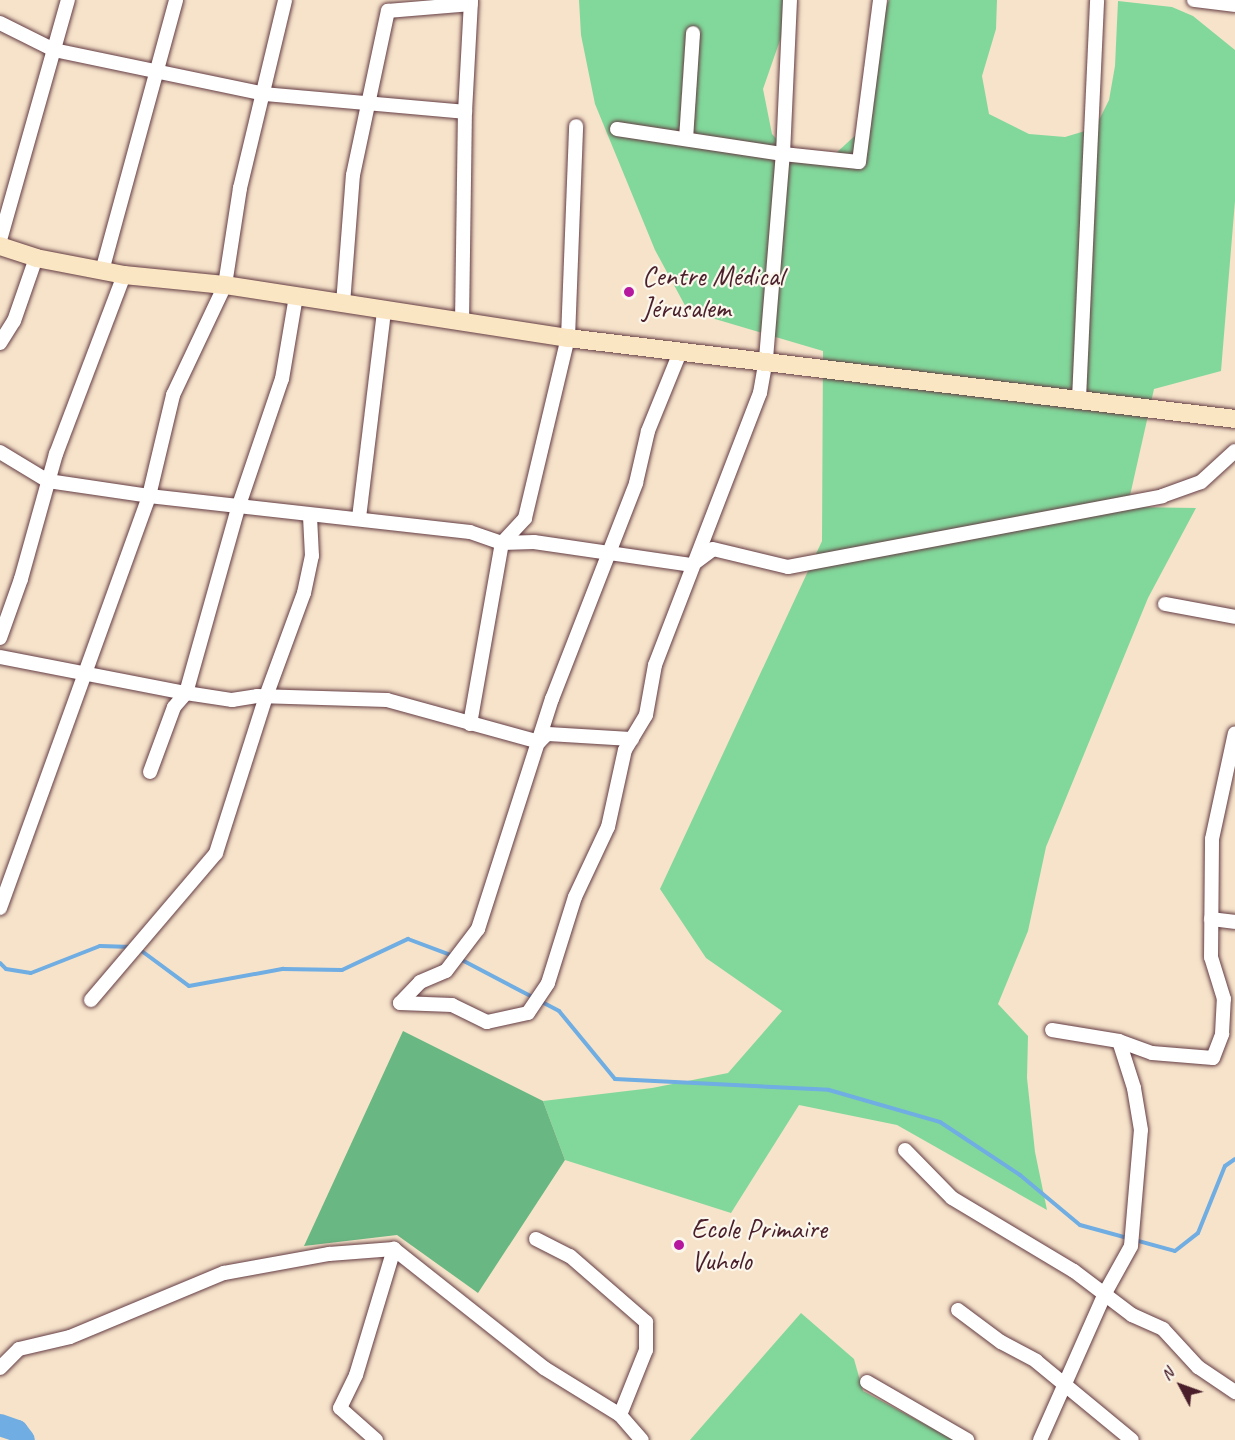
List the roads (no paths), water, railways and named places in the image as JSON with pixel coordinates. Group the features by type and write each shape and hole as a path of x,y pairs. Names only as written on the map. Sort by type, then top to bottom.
{"street":[{"path":"0,240 68,0"},
{"path":"102,271 176,0"},
{"path":"0,908 149,496 173,395 225,285 240,188 285,0"},
{"path":"681,352 648,431 636,483 607,553 539,742 478,929 446,971 420,982 400,1003 452,1005 488,1022 528,1013 548,983 575,897 608,827 618,789 618,771 646,715 655,665 692,565 745,434 766,359 783,154 790,0"},
{"path":"617,129 783,154 859,162 880,0"},
{"path":"1079,399 1097,0"},
{"path":"1197,0 1235,5"},
{"path":"343,304 353,175 371,105 388,11 471,2 465,112 462,322"},
{"path":"0,23 54,50 264,94 465,112"},
{"path":"686,139 693,33"},
{"path":"470,724 502,543 525,518 568,338 576,126"},
{"path":"0,246 36,258 124,275 225,285 384,312 568,338 681,352 766,359 1235,419"},
{"path":"0,343 14,321 36,258"},
{"path":"0,638 21,579 48,481 124,275"},
{"path":"150,772 174,707 186,693 239,505 282,379 296,296"},
{"path":"359,518 384,312"},
{"path":"0,452 48,481 149,496 239,505 310,516 359,518 470,532 502,543 534,542 692,565 713,549 788,567 1136,503 1201,482 1235,451"},
{"path":"91,1000 143,942 216,853 265,699 277,675 304,593 312,556 310,516"},
{"path":"1165,604 1235,617"},
{"path":"0,657 232,700 257,696 265,699 387,700 539,742"},
{"path":"1052,1029 1119,1041 1152,1053 1213,1058 1222,1034 1224,999 1213,971 1212,838 1235,733"},
{"path":"539,742 547,734 632,739"},
{"path":"1211,919 1235,922"},
{"path":"1040,1440 1105,1293 1131,1246 1141,1130 1134,1088 1119,1041"},
{"path":"905,1150 952,1198 1105,1293 1132,1315 1163,1329 1198,1366 1235,1392"},
{"path":"536,1239 570,1256 646,1322 646,1350 620,1415"},
{"path":"376,1440 340,1408 356,1375 394,1249"},
{"path":"0,1368 19,1349 70,1337 224,1274 328,1254 394,1249 544,1368 620,1415 642,1440"},
{"path":"958,1310 1001,1342 1036,1361 1063,1387 1132,1440"},
{"path":"867,1382 967,1440"}],"waterway":[{"path":"139,949 189,986 283,969 342,970 408,939 453,956"},
{"path":"0,963 6,969 31,973 100,946 132,947"},
{"path":"460,959 559,1011 615,1079 829,1090 940,1122 1020,1175 1080,1225 1175,1251 1198,1233 1225,1166 1235,1159"},
{"path":"0,1425 17,1431 24,1440"}],"place":[{"name":"Centre Médical Jérusalem","path":"629,292"},
{"name":"Ecole Primaire Vuholo","path":"679,1245"}]}
